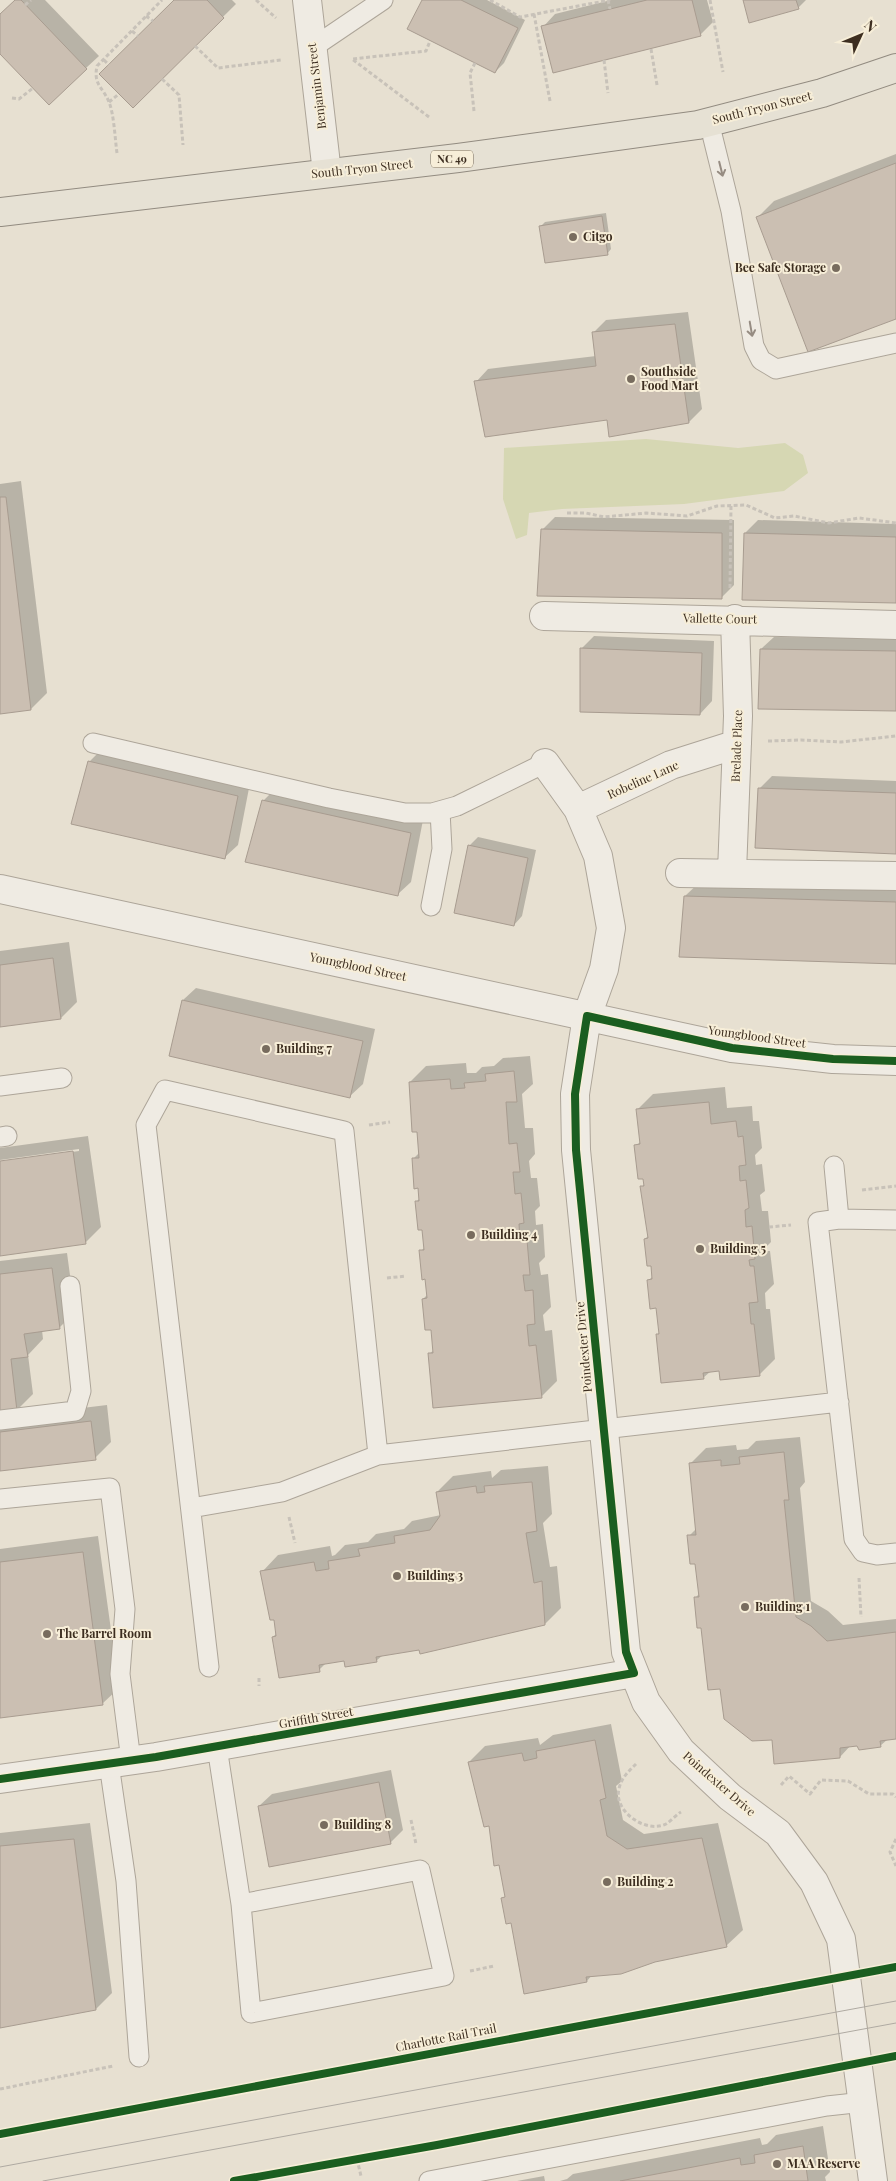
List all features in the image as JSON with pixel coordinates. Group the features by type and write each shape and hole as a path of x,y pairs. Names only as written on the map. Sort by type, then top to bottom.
{"main road":[{"name":"South Tryon Street","path":"0,212 458,158 709,122 822,93 896,68"}],"street":[{"name":"Benjamin Street","path":"307,0 327,173"},
{"name":"Vallette Court","path":"544,616 735,619 896,625"},
{"name":"Brelade Place","path":"732,872 750,743 738,716 735,619"},
{"name":"Robeline Lane","path":"578,810 670,765 750,743"},
{"name":"Poindexter Drive","path":"545,763 578,810 598,856 611,928 604,968 587,1016 575,1094 576,1150 602,1429 626,1652 646,1702 681,1751 730,1797 778,1833 814,1882 841,1939 873,2181"},
{"path":"680,873 732,872 896,876"},
{"name":"Youngblood Street","path":"0,889 732,1048 833,1059 896,1061"},
{"name":"Griffith Street","path":"0,1779 217,1747 634,1673"}],"lane":[{"path":"312,48 383,0"},
{"path":"709,122 731,212 754,346 762,360 776,369 896,342"},
{"path":"93,743 405,813 440,811 457,806 545,763"},
{"path":"431,906 442,849 440,811"},
{"path":"0,1086 62,1078"},
{"path":"209,1667 146,1125 166,1090 344,1130 378,1455"},
{"path":"834,1166 838,1219"},
{"path":"896,1220 838,1219 818,1222 854,1539 863,1552 877,1555 896,1553"},
{"path":"0,1420 75,1411 81,1391 70,1286"},
{"path":"191,1508 282,1492 378,1455 839,1402"},
{"path":"0,1499 110,1488 125,1609 120,1674 120,1762 126,1881 139,2057"},
{"path":"217,1747 241,1904 251,2013 444,1976 420,1870 241,1904"},
{"path":"429,2181 828,2106 864,2102"}],"path":[{"path":"25,5 31,0"},
{"path":"117,153 109,102 99,88 96,73 97,66 162,0"},
{"path":"256,0 276,18"},
{"path":"490,0 520,17 609,0 610,9"},
{"path":"710,0 722,72"},
{"path":"534,14 550,101"},
{"path":"146,16 153,21"},
{"path":"132,31 138,36"},
{"path":"429,117 352,59 426,51 430,41"},
{"path":"196,46 218,68 281,60"},
{"path":"651,49 657,85"},
{"path":"104,60 109,65"},
{"path":"604,60 608,93"},
{"path":"474,111 470,73 475,63"},
{"path":"162,79 179,95 183,145"},
{"path":"12,98 19,99 33,88"},
{"path":"109,102 119,94"},
{"path":"730,590 731,505"},
{"path":"566,513 604,517 646,513 687,516 717,506 746,505 774,518 794,516 829,523 859,518 896,523"},
{"path":"750,743 801,740 841,742 896,736"},
{"path":"836,1193 896,1186"},
{"path":"861,1617 858,1581 863,1552"},
{"path":"258,1678 259,1686"},
{"path":"636,1764 626,1774 618,1790 622,1805 632,1819 649,1826 664,1824 681,1812"},
{"path":"781,1785 789,1776 810,1794 821,1780 848,1781 869,1794 893,1794 896,1796"},
{"path":"896,1839 890,1852 896,1866"},
{"path":"0,2089 129,2063 139,2057"},
{"path":"348,2161 366,2158"},
{"path":"357,2159 360,2176"}],"green space":[{"path":"646,439 738,448 785,443 803,455 808,473 784,491 684,504 562,509 529,513 527,535 516,539 503,499 504,448"}],"building":[{"path":"15,0 21,0 87,69 49,105 0,54 0,14"},
{"path":"174,0 207,0 224,18 133,108 99,74"},
{"path":"422,0 461,0 518,28 495,73 407,29"},
{"path":"647,0 692,0 701,36 553,73 541,26"},
{"path":"743,0 796,0 799,9 749,23"},
{"name":"Bee Safe Storage","path":"896,163 896,319 808,352 756,217"},
{"path":"602,216 608,255 545,263 539,226"},
{"path":"675,324 689,423 609,437 607,420 485,437 474,381 596,366 592,332"},
{"path":"0,497 6,497 31,710 0,714"},
{"path":"541,529 722,533 722,599 537,596"},
{"path":"744,533 896,537 896,603 742,600"},
{"path":"580,648 702,653 700,715 580,712"},
{"path":"760,649 896,651 896,711 758,709"},
{"path":"88,761 238,796 225,859 71,824"},
{"path":"758,788 896,793 896,854 755,848"},
{"path":"262,800 411,833 398,896 245,862"},
{"path":"468,845 528,858 514,926 454,913"},
{"path":"684,896 896,902 896,964 679,957"},
{"path":"53,958 61,1019 0,1027 0,965"},
{"name":"Building 7","path":"182,1000 363,1041 350,1098 169,1056"},
{"name":"Building 4","path":"514,1071 517,1102 506,1102 509,1144 517,1143 520,1172 513,1172 515,1194 521,1193 524,1223 519,1224 520,1240 527,1240 530,1275 523,1275 525,1291 533,1290 535,1324 527,1325 529,1346 536,1345 542,1398 433,1408 428,1353 433,1353 431,1330 425,1330 422,1299 427,1298 425,1279 422,1280 419,1250 424,1250 422,1230 418,1230 415,1201 419,1201 418,1188 414,1189 412,1158 419,1158 417,1132 412,1132 409,1082 450,1079 451,1089 465,1088 464,1083 486,1081 485,1074"},
{"name":"Building 5","path":"709,1102 711,1124 736,1121 738,1137 743,1136 746,1165 739,1166 740,1181 746,1180 749,1208 745,1210 746,1227 752,1226 755,1259 749,1260 750,1266 754,1266 758,1302 749,1303 751,1324 754,1324 760,1376 720,1380 719,1371 703,1373 704,1379 661,1383 656,1334 659,1334 656,1308 650,1309 647,1280 652,1279 651,1266 647,1266 644,1239 648,1238 640,1186 644,1186 643,1179 638,1179 634,1145 640,1144 636,1109"},
{"path":"73,1151 86,1244 0,1256 0,1161"},
{"path":"52,1268 60,1329 24,1334 28,1357 11,1359 17,1411 0,1413 0,1274"},
{"path":"91,1421 96,1460 0,1471 0,1432"},
{"name":"Building 1","path":"784,1452 789,1500 784,1500 796,1617 811,1626 827,1641 896,1632 896,1739 880,1741 881,1747 859,1750 857,1746 840,1748 840,1758 774,1764 772,1740 752,1741 724,1719 720,1689 708,1690 701,1628 697,1628 694,1597 699,1597 695,1564 690,1564 687,1535 696,1535 689,1463 721,1460 721,1466 740,1464 739,1457"},
{"name":"Building 3","path":"532,1482 537,1531 526,1533 534,1583 542,1581 545,1625 420,1654 419,1650 376,1657 377,1662 345,1667 344,1661 319,1665 320,1672 279,1678 272,1637 276,1636 274,1620 270,1620 260,1571 314,1562 316,1571 329,1569 328,1561 360,1556 358,1549 395,1543 394,1536 430,1530 440,1516 436,1492 476,1486 477,1493 485,1492 484,1486"},
{"name":"The Barrel Room","path":"83,1552 103,1705 0,1718 0,1562"},
{"name":"Building 2","path":"595,1740 606,1798 600,1800 607,1836 627,1849 702,1838 727,1947 655,1962 621,1974 586,1977 587,1982 524,1994 511,1923 506,1924 501,1898 505,1897 499,1865 494,1866 489,1826 484,1827 468,1762 522,1753 524,1761 537,1758 536,1751"},
{"name":"Building 8","path":"379,1782 391,1844 269,1867 258,1806"},
{"path":"74,1839 96,2010 0,2028 0,1846"},
{"name":"MAA Reserve","path":"803,2146 808,2181 620,2181 740,2158 741,2165 755,2163 754,2155"}],"tram line":[{"path":"0,2167 896,2001"},
{"path":"43,2181 896,2023"}],"cycle path":[{"path":"0,1779 156,1757 634,1673 626,1652 576,1150 575,1094 587,1016 732,1048 833,1059 896,1061"},
{"name":"Charlotte Rail Trail","path":"0,2134 896,1967"},
{"path":"234,2181 437,2145 896,2056"}],"place":[{"name":"Citgo","path":"573,237"},
{"name":"Bee Safe Storage","path":"836,268"},
{"name":"Southside Food Mart","path":"631,379"},
{"name":"Building 7","path":"266,1049"},
{"name":"Building 4","path":"471,1235"},
{"name":"Building 5","path":"700,1249"},
{"name":"Building 3","path":"397,1576"},
{"name":"Building 1","path":"745,1607"},
{"name":"The Barrel Room","path":"47,1634"},
{"name":"Building 8","path":"324,1825"},
{"name":"Building 2","path":"607,1882"},
{"name":"MAA Reserve","path":"777,2164"}]}
